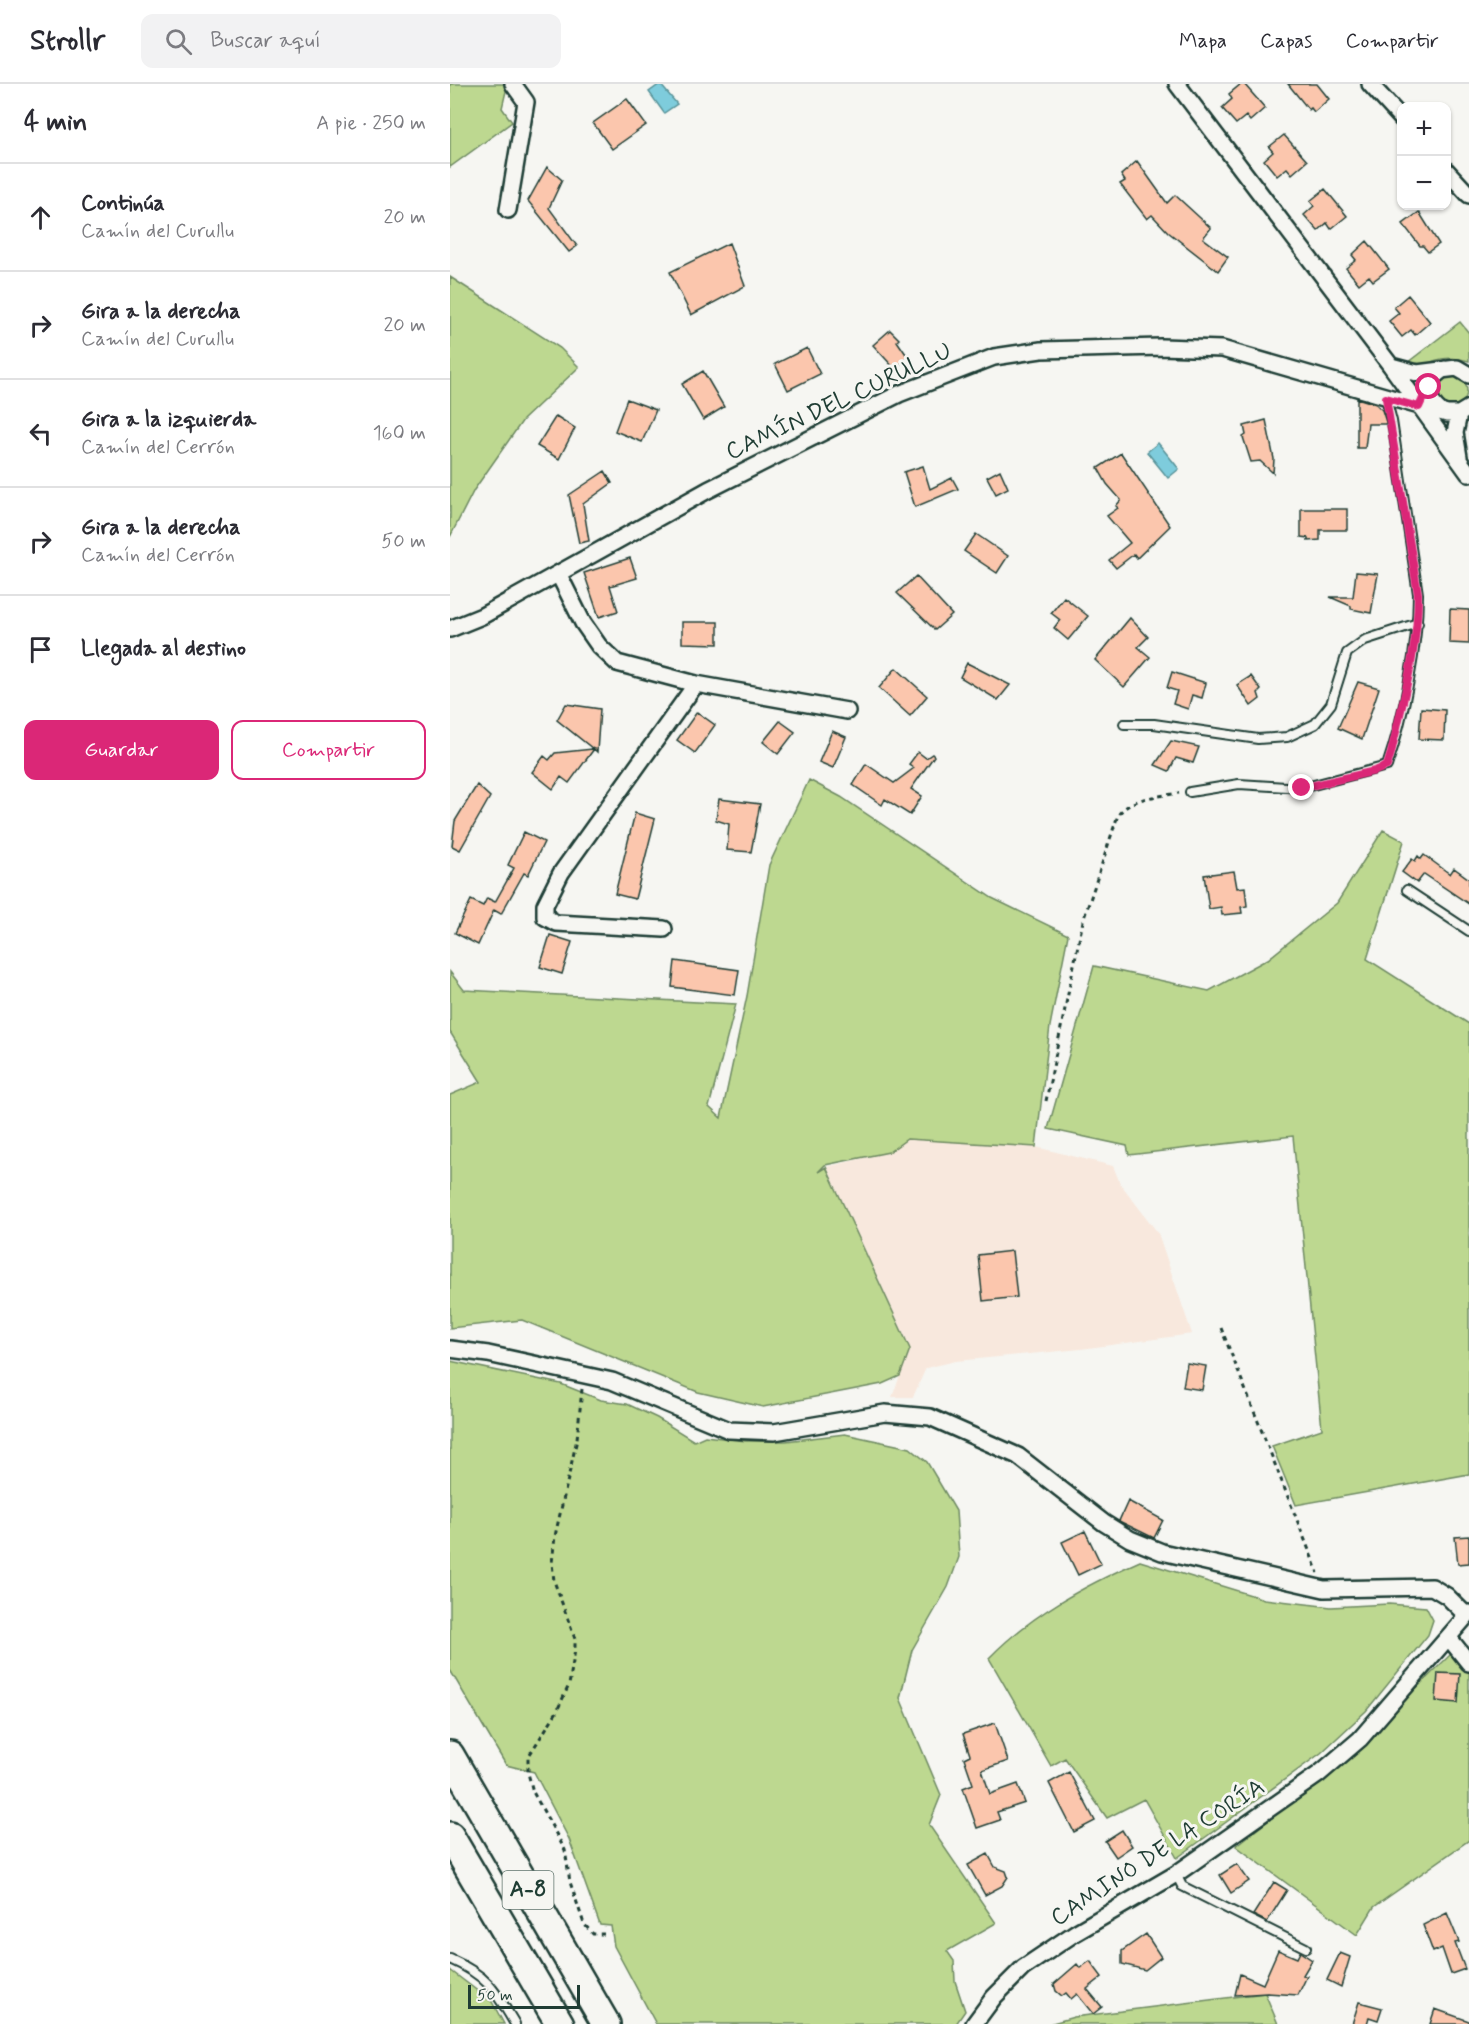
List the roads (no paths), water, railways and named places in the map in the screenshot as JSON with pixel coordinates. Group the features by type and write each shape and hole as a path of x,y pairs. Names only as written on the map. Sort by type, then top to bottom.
{"highway":[{"name":"A-8","path":"450,1755 606,2024"},
{"name":"A-8","path":"450,1836 560,2024"}],"street":[{"path":"508,210 526,102 513,84"},
{"path":"1177,84 1391,366 1417,373 1437,375 1467,373"},
{"path":"1370,84 1397,115"},
{"path":"1451,175 1469,195"},
{"name":"CAMÍN DEL CURULLU","path":"450,629 482,616 708,490 870,408 956,370 994,357 1041,350 1161,347 1222,349 1390,392 1419,407 1441,412 1464,411"},
{"path":"1390,392 1391,366"},
{"path":"1390,392 1437,375"},
{"path":"1419,407 1437,375"},
{"path":"1437,375 1429,387 1431,402 1441,412"},
{"path":"1390,392 1419,407 1469,474"},
{"path":"1460,459 1455,433 1464,411"},
{"path":"559,575 583,623 599,646 617,663 696,684 847,711"},
{"path":"664,929 556,923 545,917 545,905 580,844 696,684"},
{"path":"450,1349 488,1354 612,1381 729,1430 750,1433 774,1432 885,1413 930,1417 1018,1456 1130,1539 1162,1552 1324,1588 1431,1587 1447,1596 1467,1614"},
{"name":"CAMINO DE LA CORÍA","path":"974,2024 994,1997 1023,1968 1075,1933 1176,1874 1319,1774 1360,1738 1449,1638 1467,1614"},
{"path":"1449,1638 1469,1663"}],"lane":[{"path":"1190,792 1239,784 1302,788 1387,766 1411,664 1418,622 1418,594 1390,392"},
{"path":"1124,724 1154,724 1258,739 1287,737 1315,724 1331,704 1347,653 1365,640 1418,622"},
{"path":"1407,890 1469,931"},
{"path":"1176,1874 1182,1886 1306,1948"},
{"path":"450,1959 466,1966 492,1985 515,2024"}],"water":[{"path":"660,84 677,104 664,113 649,92"},
{"path":"1158,443 1179,469 1168,478 1147,452"}]}
